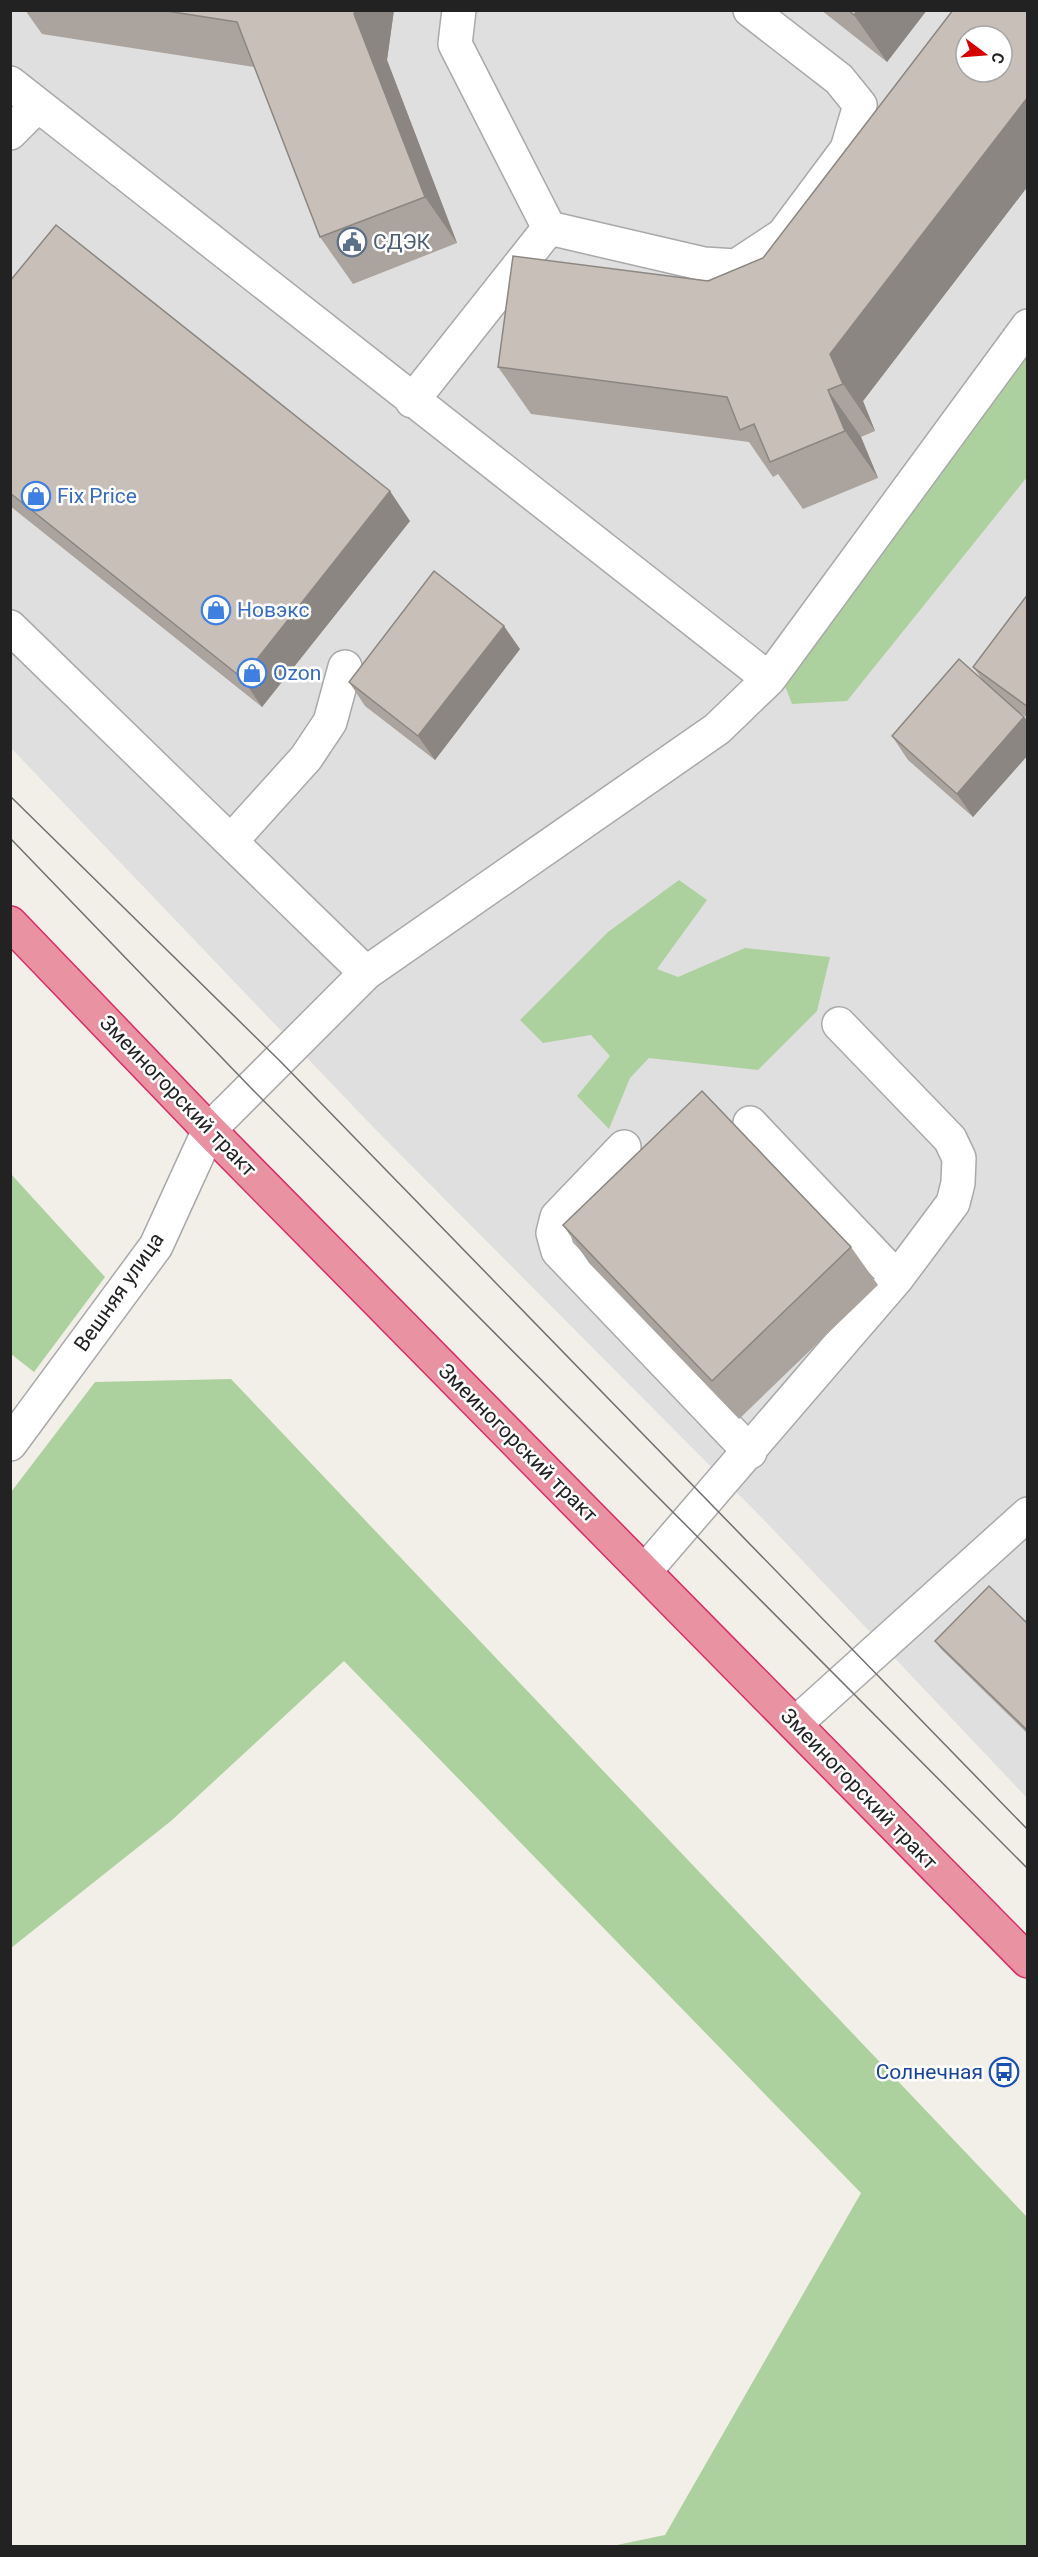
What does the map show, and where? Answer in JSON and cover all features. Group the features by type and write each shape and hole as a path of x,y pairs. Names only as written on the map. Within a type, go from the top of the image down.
{"highway":[{"name":"Змеиногорский тракт","path":"10,923 209,1130 1028,1961"}],"street":[{"path":"459,10 455,44 549,228 704,264 736,266 783,235 847,149 860,105 839,79 750,10"},
{"path":"10,83 412,401 769,679"},
{"path":"10,133 38,105"},
{"path":"412,401 549,228"},
{"path":"209,1130 366,973 717,729 769,679 1028,326"},
{"path":"10,627 366,973"},
{"path":"231,841 306,758 330,722 345,667"},
{"path":"645,1571 750,1452 897,1278 953,1203 958,1183 959,1158 950,1139 839,1024"},
{"path":"750,1123 897,1278"},
{"name":"Вешняя улица","path":"10,1444 156,1246 209,1130"},
{"path":"624,1147 557,1217 553,1233 558,1251 750,1452"},
{"path":"795,1724 1028,1514"}],"shaded area":[{"path":"11,11 1027,11 1027,1798 765,1521 375,1129 11,748"}],"green space":[{"path":"1027,346 1027,477 847,701 792,704 775,660"},
{"path":"679,880 707,900 657,969 678,977 745,948 830,957 817,1011 758,1070 649,1058 630,1078 609,1129 577,1096 610,1056 591,1035 543,1043 520,1020 608,932"},
{"path":"11,1174 105,1277 34,1372 11,1354"},
{"path":"231,1379 1027,2217 1027,2546 612,2546 665,2535 861,2193 344,1661 171,1821 11,1948 11,1492 95,1382"}],"building":[{"path":"160,10 355,10 354,14 425,197 320,237 237,22"},
{"path":"848,10 858,10 854,15"},
{"path":"953,10 1028,10 1028,97 830,354 843,384 828,390 845,431 770,462 754,424 740,430 727,397 498,367 513,256 708,281 763,258"},
{"path":"56,225 390,491 242,678 10,493 10,281"},
{"path":"434,571 504,626 418,736 349,682"},
{"path":"1028,594 1028,707 973,667"},
{"path":"959,659 1024,717 957,794 892,736"},
{"path":"702,1091 851,1247 712,1381 563,1225"},
{"path":"989,1586 1028,1624 1028,1731 935,1641"}],"tram line":[{"path":"10,796 280,1061 1028,1830"},
{"path":"10,838 251,1088 1028,1869"}],"place":[{"name":"СДЭК","path":"352,242"},
{"name":"Fix Price","path":"36,496"},
{"name":"Новэкс","path":"216,610"},
{"name":"Ozon","path":"252,673"},
{"name":"Солнечная","path":"1004,2072"}]}
